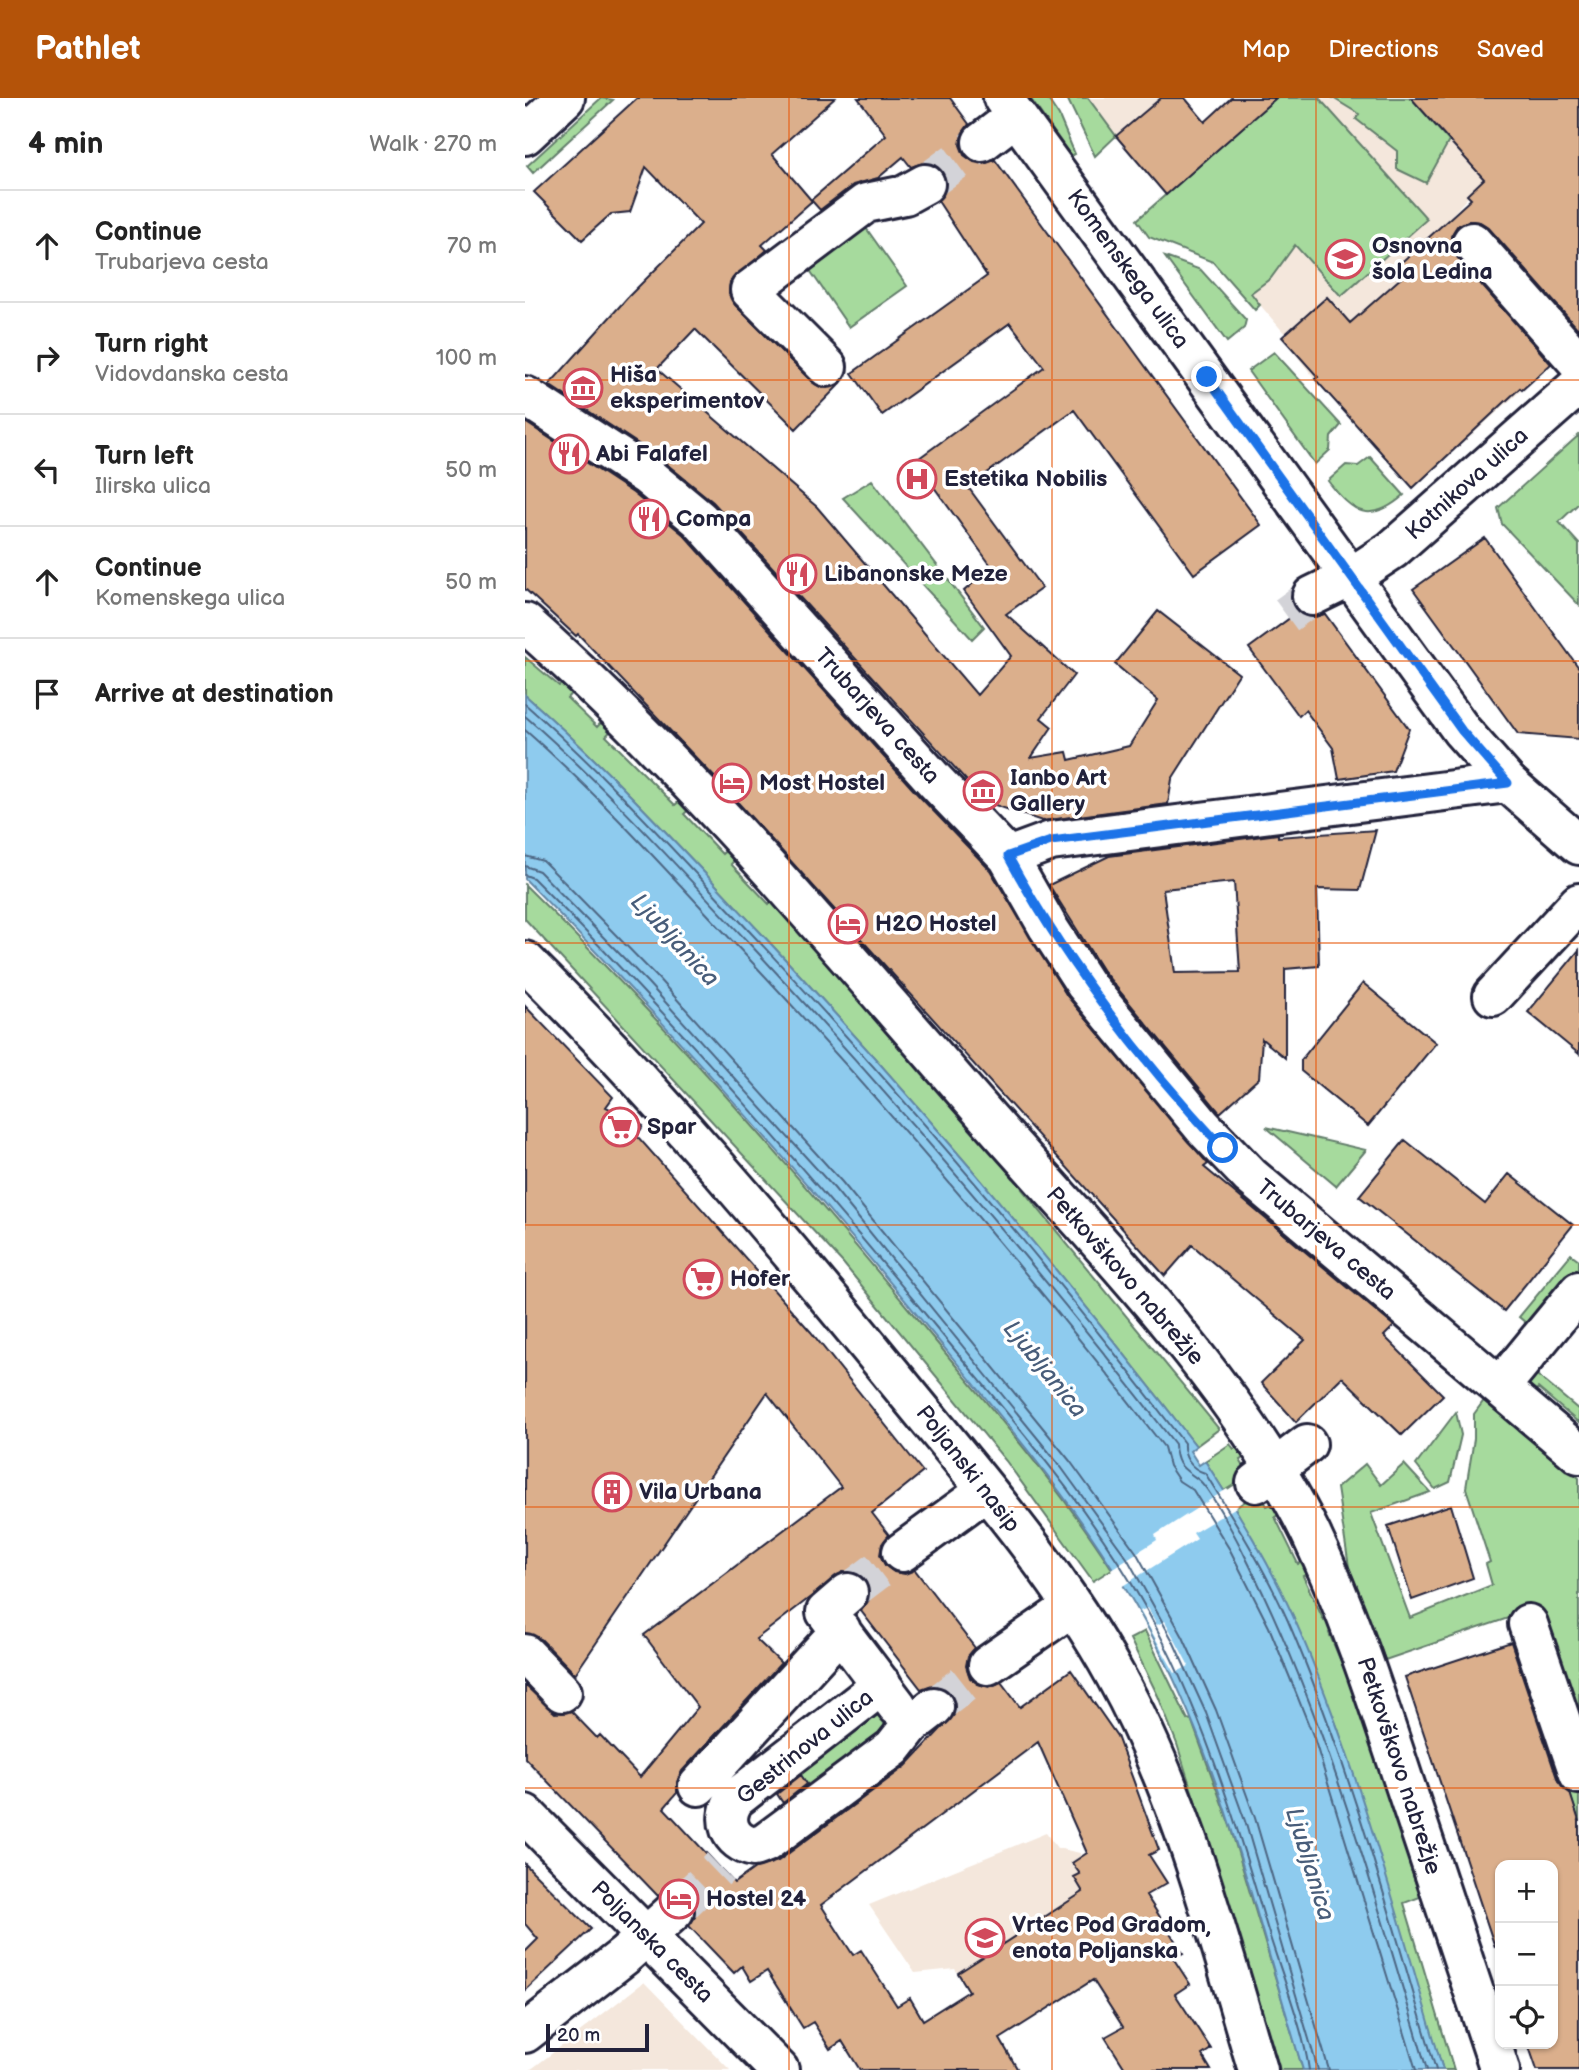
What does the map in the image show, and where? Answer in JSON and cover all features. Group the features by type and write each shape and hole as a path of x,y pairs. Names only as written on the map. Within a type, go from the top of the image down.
{"street":[{"path":"525,135 565,98"},
{"path":"982,142 1010,107"},
{"name":"Komenskega ulica","path":"1010,107 1462,731 1508,783 1579,845"},
{"path":"827,367 750,290 866,203 905,195 925,184"},
{"path":"1472,242 1579,363"},
{"name":"Kotnikova ulica","path":"1312,596 1351,577 1392,550 1579,385"},
{"name":"Trubarjeva cesta","path":"525,396 646,475 699,519 926,771 1008,856 1048,927 1086,984 1118,1026 1249,1175 1579,1454"},
{"name":"Petkovškovo nabrežje","path":"525,623 619,710 798,899 1204,1368 1265,1477 1309,1531 1351,1625 1500,2070"},
{"path":"1008,856 1051,841 1508,783"},
{"path":"1493,996 1579,903"},
{"name":"Poljanski nasip","path":"525,961 591,1027 817,1282 986,1490 1073,1606 1116,1676 1167,1788 1211,1915 1258,2070"},
{"path":"1500,1387 1579,1291"},
{"path":"1265,1477 1307,1444"},
{"path":"902,1552 986,1490"},
{"path":"988,1665 1073,1606"},
{"name":"Gestrinova ulica","path":"698,1786 844,1612 882,1685 922,1716 893,1748 765,1843 728,1853 730,1830 727,1817 735,1799 855,1703 882,1685"},
{"path":"1528,1624 1579,1774"},
{"path":"525,1654 562,1692"},
{"name":"Poljanska cesta","path":"525,1814 661,1924 779,2070"},
{"path":"525,2033 661,1924"}],"shaded area":[{"path":"1088,98 1161,98 1116,136"},
{"name":"Osnovna šola Ledina","path":"1276,98 1411,98 1484,179 1442,226 1510,315 1556,359 1413,488 1315,379 1282,337 1285,334 1166,195"},
{"name":"Vrtec Pod Gradom, enota Poljanska","path":"1046,1833 1057,1848 1080,1853 1081,1857 1073,1863 1080,1874 1075,1877 1085,1894 1000,2039 955,1969 915,1973 869,1905"},
{"path":"644,1982 730,2070 530,2070 546,2058"}],"green space":[{"path":"601,98 613,100 533,173 527,166"},
{"path":"1030,98 1047,98 1059,116 1075,154 1071,156"},
{"path":"1067,98 1088,98 1116,136 1095,156"},
{"path":"1276,98 1319,98 1427,219 1341,296 1295,245 1271,278 1251,293 1260,305 1255,310 1213,262 1149,237 1137,220"},
{"path":"1333,98 1411,98 1449,141 1426,183 1397,169 1397,151 1356,119 1359,114"},
{"path":"866,228 907,286 849,327 809,269"},
{"path":"1165,257 1201,270 1246,320 1244,328 1227,342"},
{"path":"1274,352 1341,425 1331,437 1330,450 1315,464 1248,371"},
{"path":"1579,435 1579,503 1559,522 1579,544 1579,605 1502,524 1498,508"},
{"path":"1370,457 1404,495 1381,510 1371,512 1362,511 1345,501 1328,481 1346,465 1358,466"},
{"path":"872,480 984,627 972,639 843,498"},
{"path":"525,657 559,686 571,675 580,683 567,698 597,727 610,713 619,722 606,736 675,805 687,794 696,803 684,814 722,854 733,844 742,853 731,864 769,904 779,894 1013,1178 1020,1173 1028,1183 1022,1189 1219,1429 1196,1446 1038,1248 873,1056 645,810 525,695"},
{"path":"525,885 680,1045 827,1212 1021,1445 1112,1569 1093,1581 1006,1461 843,1263 525,919"},
{"path":"1266,1127 1366,1150 1336,1186"},
{"path":"1571,1254 1579,1260 1579,1270 1532,1328 1519,1317"},
{"path":"1531,1370 1579,1410 1579,1423 1538,1388 1531,1395 1518,1385"},
{"path":"1485,1399 1579,1478 1579,1821 1511,1617 1385,1660 1349,1567 1337,1488 1365,1464 1381,1485 1404,1464 1430,1492 1371,1513 1410,1618 1492,1585 1486,1564 1490,1562 1466,1488 1474,1439 1474,1414"},
{"path":"1456,1412 1461,1435 1450,1482 1435,1489 1416,1465"},
{"path":"1230,1444 1234,1449 1242,1444 1249,1454 1240,1460 1249,1475 1224,1491 1205,1461"},
{"path":"1259,1492 1267,1506 1277,1502 1282,1513 1275,1517 1298,1564 1308,1561 1313,1571 1303,1576 1324,1621 1334,1617 1339,1629 1329,1633 1348,1678 1355,1676 1406,1852 1413,1850 1417,1860 1409,1863 1420,1897 1404,1903 1454,2070 1443,2070 1338,1729 1293,1616 1235,1508"},
{"path":"1145,1631 1188,1720 1191,1719 1230,1826 1303,2070 1280,2070 1177,1744 1158,1696 1130,1639"},
{"path":"873,1711 883,1719 886,1734 813,1792 794,1766"}],"water":[{"name":"Ljubljanica","path":"525,695 645,810 873,1056 1038,1248 1196,1446 1190,1451 1199,1465 1205,1461 1253,1538 1294,1618 1317,1673 1376,1842 1443,2070 1303,2070 1239,1854 1203,1748 1157,1645 1134,1603 1082,1522 1024,1445 834,1216 683,1045 525,879"}],"pier":[{"path":"1227,1489 1238,1506 1193,1533 1197,1539 1121,1587 1111,1569 1157,1540 1155,1535"},
{"path":"1148,1608 1157,1625 1165,1621 1189,1666 1175,1673 1140,1611"}],"building":[{"path":"637,98 835,98 772,154 811,200 886,135 858,98 950,98 969,124 962,134 960,145 964,155 974,162 984,164 995,160 1261,525 1194,574 1074,410 968,487 1042,588 1006,614 1074,675 1041,718 1052,727 1031,758 1067,752 1069,760 1129,746 1158,700 1115,664 1158,611 1239,674 1172,779 1168,804 1042,821 986,802 713,502 658,457 549,385 628,297 701,224 646,167 630,212 611,214 582,240 534,192","holes":["903,157 911,167 926,162 936,165 944,173 947,185 938,201 987,276 852,373 882,415 1010,323 1044,367 915,461 992,567 964,591 1011,656 977,695 817,507 657,369 695,329 796,429 840,384 822,388 812,382 735,305 729,294 730,282 767,250 762,245 812,201 820,210 853,185 878,178"]},
{"path":"1161,98 1185,98 1205,122 1231,98 1276,98 1166,195 1116,136"},
{"path":"1411,98 1579,98 1579,330 1488,227 1480,222 1468,221 1457,226 1451,236 1451,246 1456,256 1551,364 1522,390 1520,388 1413,488 1315,379 1318,377 1282,337 1327,297 1350,323 1402,277 1394,269 1471,199 1467,195 1484,179"},
{"path":"525,422 633,493 684,535 919,796 990,870 1067,996 1208,1164 1204,1167 1394,1326 1384,1336 1443,1395 1402,1435 1342,1377 1296,1422 1261,1383 1305,1340 1192,1245 1165,1276 723,786 578,634 576,636 525,589"},
{"path":"1485,538 1579,668 1579,739 1518,734 1413,589"},
{"path":"1298,612 1311,618 1325,614 1409,729 1393,771 1339,779 1333,748 1305,710 1299,716 1249,648"},
{"path":"1376,830 1360,890 1317,889 1319,966 1285,969 1285,1058 1262,1039 1259,1078 1220,1113 1103,971 1049,885 1109,856 1278,834 1278,837","holes":["1234,882 1240,972 1175,973 1163,889"]},
{"path":"1579,950 1579,1054 1528,1012"},
{"path":"1363,983 1436,1043 1368,1126 1301,1071 1301,1060"},
{"path":"525,1006 613,1097 606,1107 643,1126 637,1136 811,1332 923,1472 872,1513 889,1535 882,1544 880,1555 885,1565 894,1572 905,1574 915,1570 975,1648 968,1656 966,1666 970,1678 989,1687 1001,1682 1020,1707 1071,1670 1117,1736 1159,1850 1149,1855 1167,1883 1146,1895 1183,1953 1173,1958 1190,1984 1175,1994 1211,2049 1202,2055 1211,2070 1126,2070 1105,2037 1123,2027 1093,1980 1000,2039 1018,2070 860,2070 842,2041 830,2049 813,2022 803,2028 767,1971 751,1981 742,1966 734,1973 689,1926 695,1917 695,1907 690,1896 681,1890 670,1890 658,1896 525,1758 525,1685 555,1713 571,1711 597,1738 600,1735 640,1777 698,1707 644,1635 841,1487 767,1393 575,1674 541,1639 525,1633","holes":["843,1572 855,1572 865,1579 869,1588 869,1600 861,1611 921,1689 932,1685 951,1693 955,1703 954,1715 906,1766 778,1861 755,1868 734,1883 664,1808 677,1793 677,1782 682,1771 781,1663 756,1639","1038,1742 1087,1853 1072,1863 1080,1874 1074,1877 1083,1892 958,1973 969,1991 923,2020 910,1998 897,2006 861,1950 853,1955 821,1905"]},
{"path":"1405,1140 1485,1204 1509,1174 1573,1225 1504,1311 1359,1196"},
{"path":"1451,1505 1473,1578 1412,1600 1388,1526"},
{"path":"1511,1642 1558,1781 1570,1793 1579,1821 1579,2070 1537,2070 1530,2049 1558,2049 1558,1860 1495,1860 1495,1947 1405,1677"},
{"path":"801,1775 807,1784 783,1803 777,1794"},
{"path":"525,1864 591,1929 525,1991 525,1952 538,1939 525,1924"}],"tunnel":[{"path":"925,184 982,142"},
{"path":"1286,615 1312,596"},
{"path":"848,1593 902,1552"},
{"path":"934,1707 988,1665"},
{"path":"674,1911 720,1867"}],"place":[{"name":"Osnovna šola Ledina","path":"1345,259"},
{"name":"Hiša eksperimentov","path":"583,388"},
{"name":"Abi Falafel","path":"569,454"},
{"name":"Estetika Nobilis","path":"917,479"},
{"name":"Compa","path":"649,519"},
{"name":"Libanonske Meze","path":"797,574"},
{"name":"Most Hostel","path":"732,783"},
{"name":"Ianbo Art Gallery","path":"983,791"},
{"name":"H2O Hostel","path":"848,924"},
{"name":"Spar","path":"620,1127"},
{"name":"Hofer","path":"703,1279"},
{"name":"Vila Urbana","path":"612,1492"},
{"name":"Hostel 24","path":"679,1899"},
{"name":"Vrtec Pod Gradom, enota Poljanska","path":"985,1938"}],"route":[{"path":"1207,377 1462,731 1508,783 1051,841 1008,856 1048,927 1086,984 1118,1026 1223,1148"}]}
